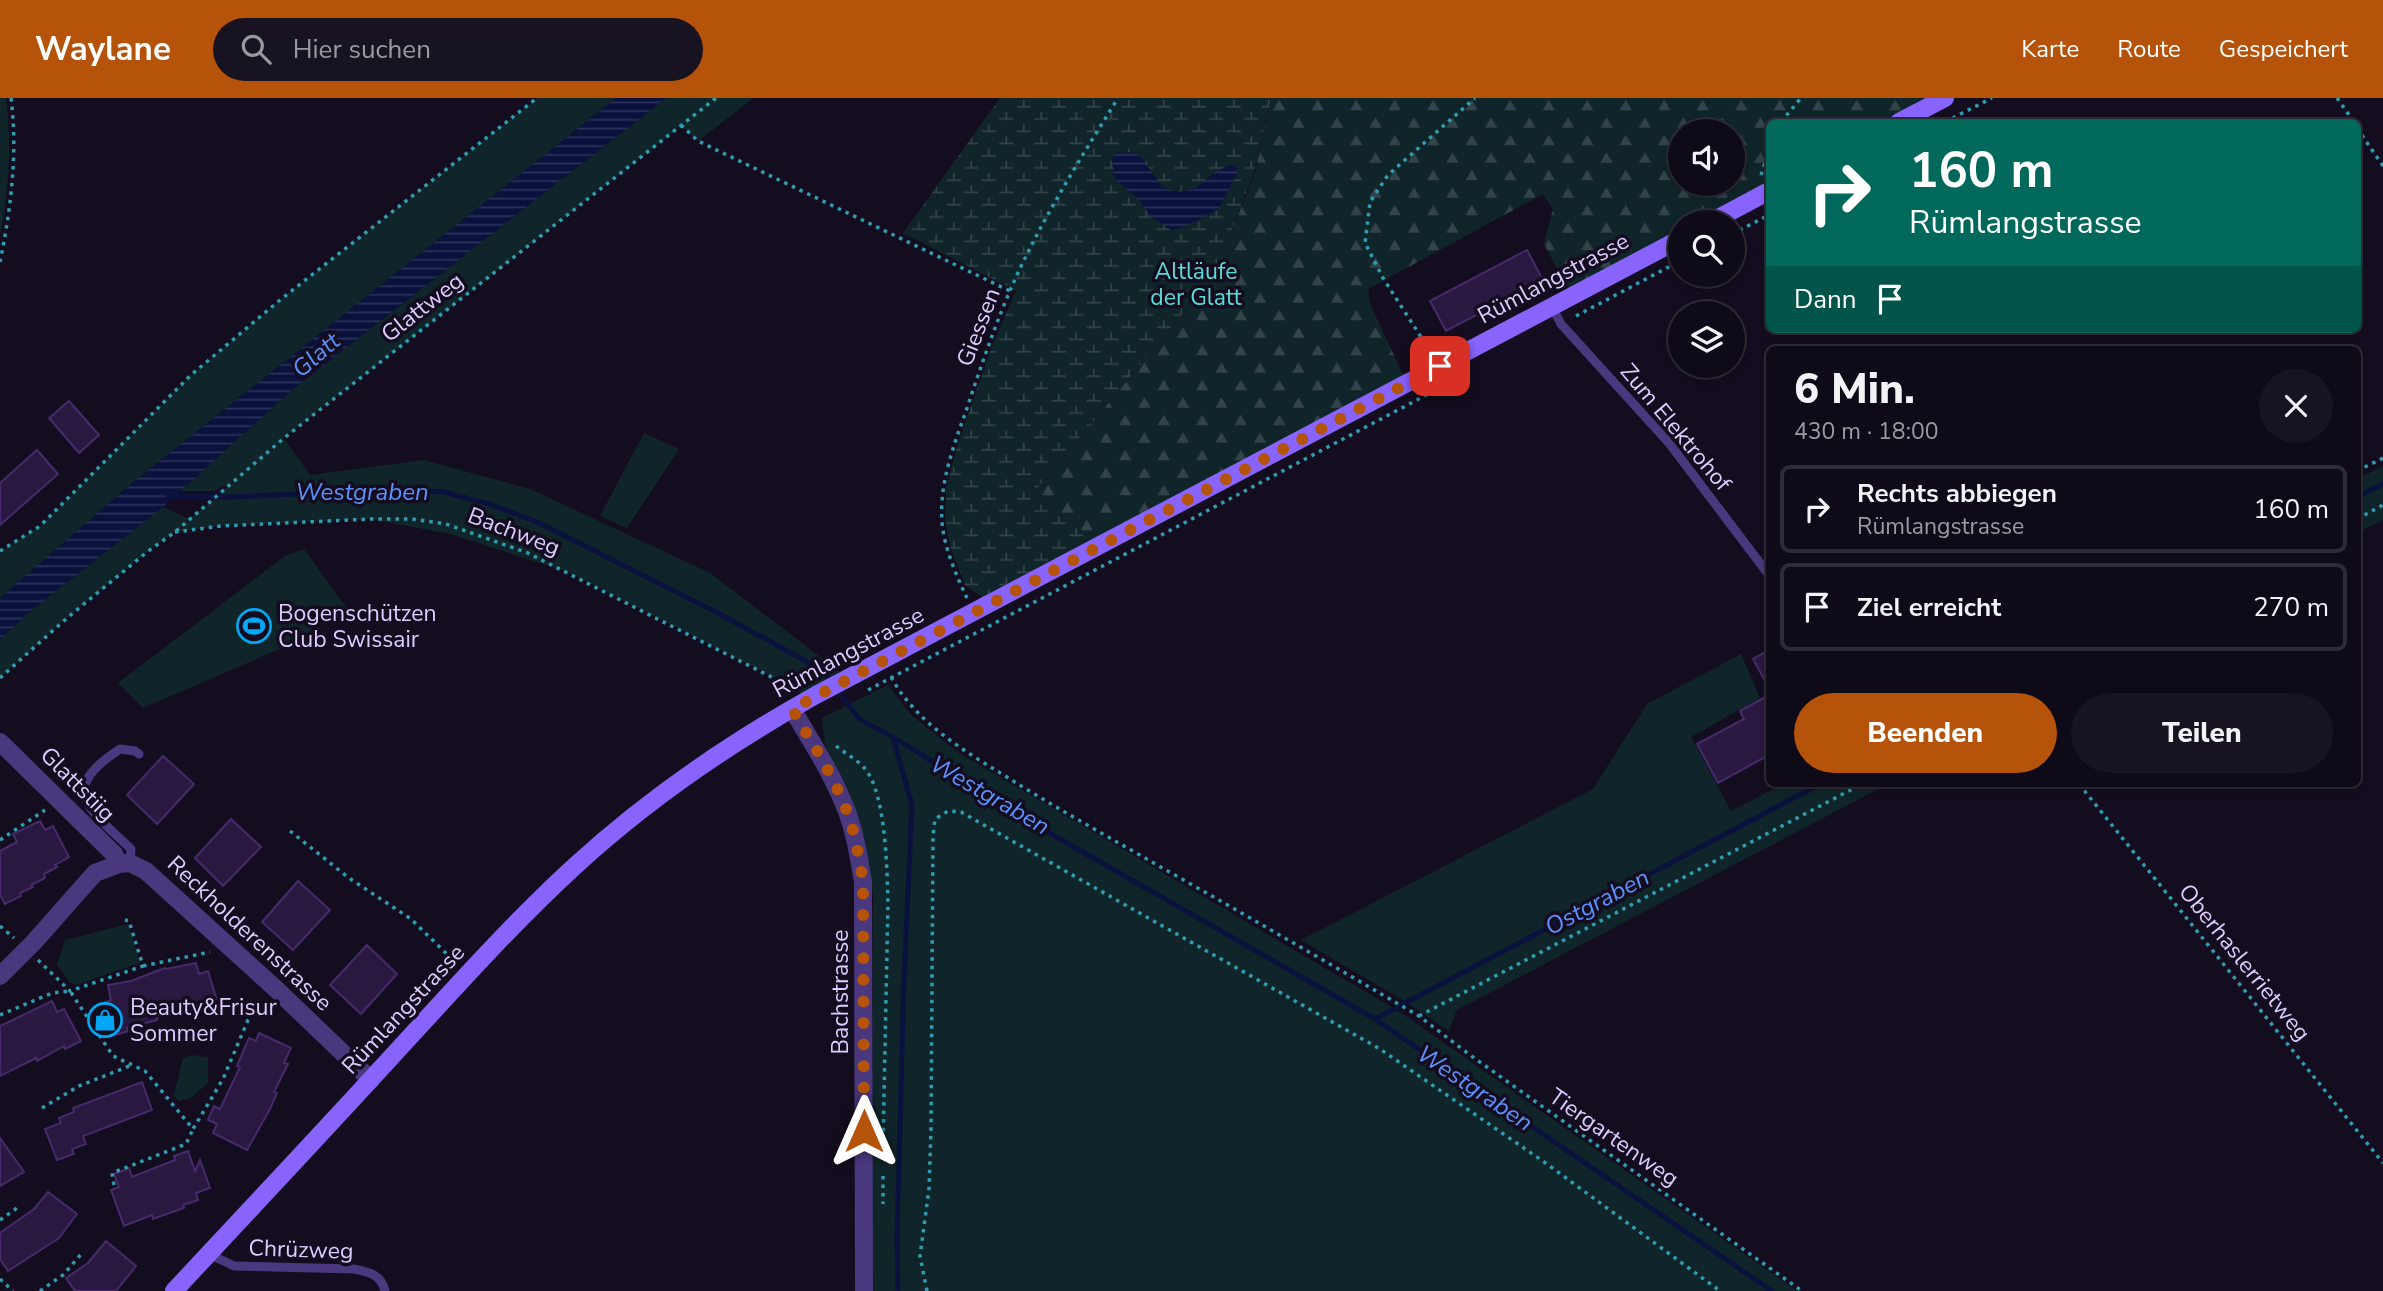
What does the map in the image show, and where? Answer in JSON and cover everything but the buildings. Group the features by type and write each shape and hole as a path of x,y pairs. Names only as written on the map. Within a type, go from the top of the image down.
{"street":[{"path":"1905,119 1945,98"},
{"path":"1733,210 1766,193"},
{"name":"Rümlangstrasse","path":"174,1291 467,975 573,867 694,771 805,701 1668,245"},
{"name":"Bachstrasse","path":"805,701 830,774 847,810 863,882 864,1291"},
{"name":"Glattstiig","path":"0,742 125,863"},
{"path":"0,976 95,873 125,863"},
{"name":"Reckholderenstrasse","path":"125,863 146,871 371,1080"}],"lane":[{"name":"Zum Elektrohof","path":"1552,307 1561,324 1669,443 1766,571"},
{"path":"125,863 131,849 92,811 84,800 83,788 97,765 120,749 139,754"},
{"name":"Chrüzweg","path":"209,1254 234,1266 354,1269 372,1272 383,1284 385,1291"}],"path":[{"path":"0,262 10,213 14,158 10,98"},
{"path":"0,551 40,526 191,375 270,308 537,98"},
{"name":"Glattweg","path":"175,533 284,438 716,98"},
{"name":"Giessen","path":"963,589 947,550 942,523 943,489 955,443 988,345 1010,291 1059,197 1118,98"},
{"path":"1440,366 1383,278 1365,243 1370,202 1388,174 1475,98"},
{"path":"1784,119 1801,98"},
{"path":"1951,119 1992,98"},
{"path":"2337,98 2352,119"},
{"path":"681,125 698,141 1010,291"},
{"path":"2361,134 2383,166"},
{"path":"1745,227 1766,217"},
{"path":"1561,324 1668,267"},
{"path":"860,694 1476,369"},
{"path":"2361,469 2383,458"},
{"path":"2361,517 2383,505"},
{"name":"Bachweg","path":"175,533 221,526 303,522 412,519 446,524 507,544 569,572 787,684 799,692 805,701"},
{"path":"0,678 67,618 147,552 175,533"},
{"name":"Tiergartenweg","path":"882,661 901,695 939,734 1047,803 1419,1016 1469,1055 1802,1291"},
{"path":"1419,1016 1856,787"},
{"name":"Oberhaslerrietweg","path":"2081,787 2383,1163"},
{"path":"0,840 59,799"},
{"path":"927,1291 920,1256 928,1201 930,1154 933,836 935,819 948,811 961,812 1380,1049 1547,1164 1720,1291"},
{"path":"290,831 349,878 411,919 467,975"},
{"path":"125,919 129,921 143,966"},
{"path":"0,1015 52,993 70,990 143,966 211,952 222,941"},
{"path":"27,949 70,990 113,1056 145,1071 193,1129"},
{"path":"114,1185 112,1173 186,1144 223,1079 248,1020 276,989"},
{"path":"42,1108 79,1086 132,1065"},
{"path":"0,1220 17,1208"},
{"path":"40,1291 63,1275 83,1252"},
{"path":"0,1279 13,1291"}],"green space":[{"path":"0,98 6,98 9,150 6,202 0,236"},
{"path":"537,98 616,98 132,483 0,599 0,551 40,526 191,375 280,300"},
{"path":"666,98 754,98 698,141 681,126 284,438 310,475 424,460 530,489 710,573 848,678 805,701 799,692 787,684 568,572 450,534 370,519 221,526 175,532 67,618 0,678 0,640 28,613 163,507 189,519 236,480 214,491 180,491 292,390"},
{"name":"Altläufe der Glatt","path":"1000,98 1271,98 1254,173 1213,278 1030,497 1094,538 982,597 965,585 951,549 945,521 946,488 958,443 992,346 1016,291 903,233","holes":["1140,156 1162,187 1179,192 1196,188 1215,172 1234,164 1238,172 1151,217 1141,202"]},
{"path":"1271,98 1945,98 1905,119 1766,119 1766,193 1733,210 1668,210 1668,245 1572,296 1544,244 1553,209 1543,194 1368,289 1370,304 1407,383 1102,544 1030,497 1213,278 1255,173"},
{"path":"644,433 679,449 627,528 600,516"},
{"path":"2383,466 2383,520 2361,531 2361,477"},
{"name":"Bogenschützen Club Swissair","path":"304,549 346,607 289,645 143,708 118,683 285,556"},
{"path":"1741,654 1760,698 1691,737 1731,811 1777,787 1882,787 1457,1010 1449,1031 1401,999 1301,940 1593,789 1647,704"},
{"path":"888,685 910,714 959,753 1400,1012 1797,1291 872,1291 873,895 863,839 850,793 825,745 822,718"},
{"path":"128,924 140,963 76,985 69,982 57,964 65,940"},
{"path":"192,1055 208,1057 208,1083 191,1098 179,1101 174,1096 183,1058"}],"water":[{"name":"Glatt","path":"616,98 666,98 292,390 163,507 28,613 0,640 0,599 8,591 132,483"},
{"path":"1131,152 1140,156 1162,187 1179,192 1196,188 1215,172 1234,164 1238,172 1219,209 1184,227 1171,230 1151,217 1141,202 1115,179 1112,158 1116,153"}],"waterway":[{"name":"Ostgraben","path":"2361,495 2383,484"},
{"name":"Westgraben","path":"168,496 233,497 401,489 444,492 489,504 535,521 716,612 822,670 859,719 893,737 1025,819 1375,1019 1772,1291"},
{"path":"893,737 912,805 904,979 898,1291"},
{"name":"Ostgraben","path":"1375,1019 1814,787"}],"place":[{"name":"Bogenschützen Club Swissair","path":"254,626"},
{"name":"Beauty&Frisur Sommer","path":"105,1020"}],"route":[{"path":"864,1131 863,882 847,810 830,774 792,709 1440,366"}]}
